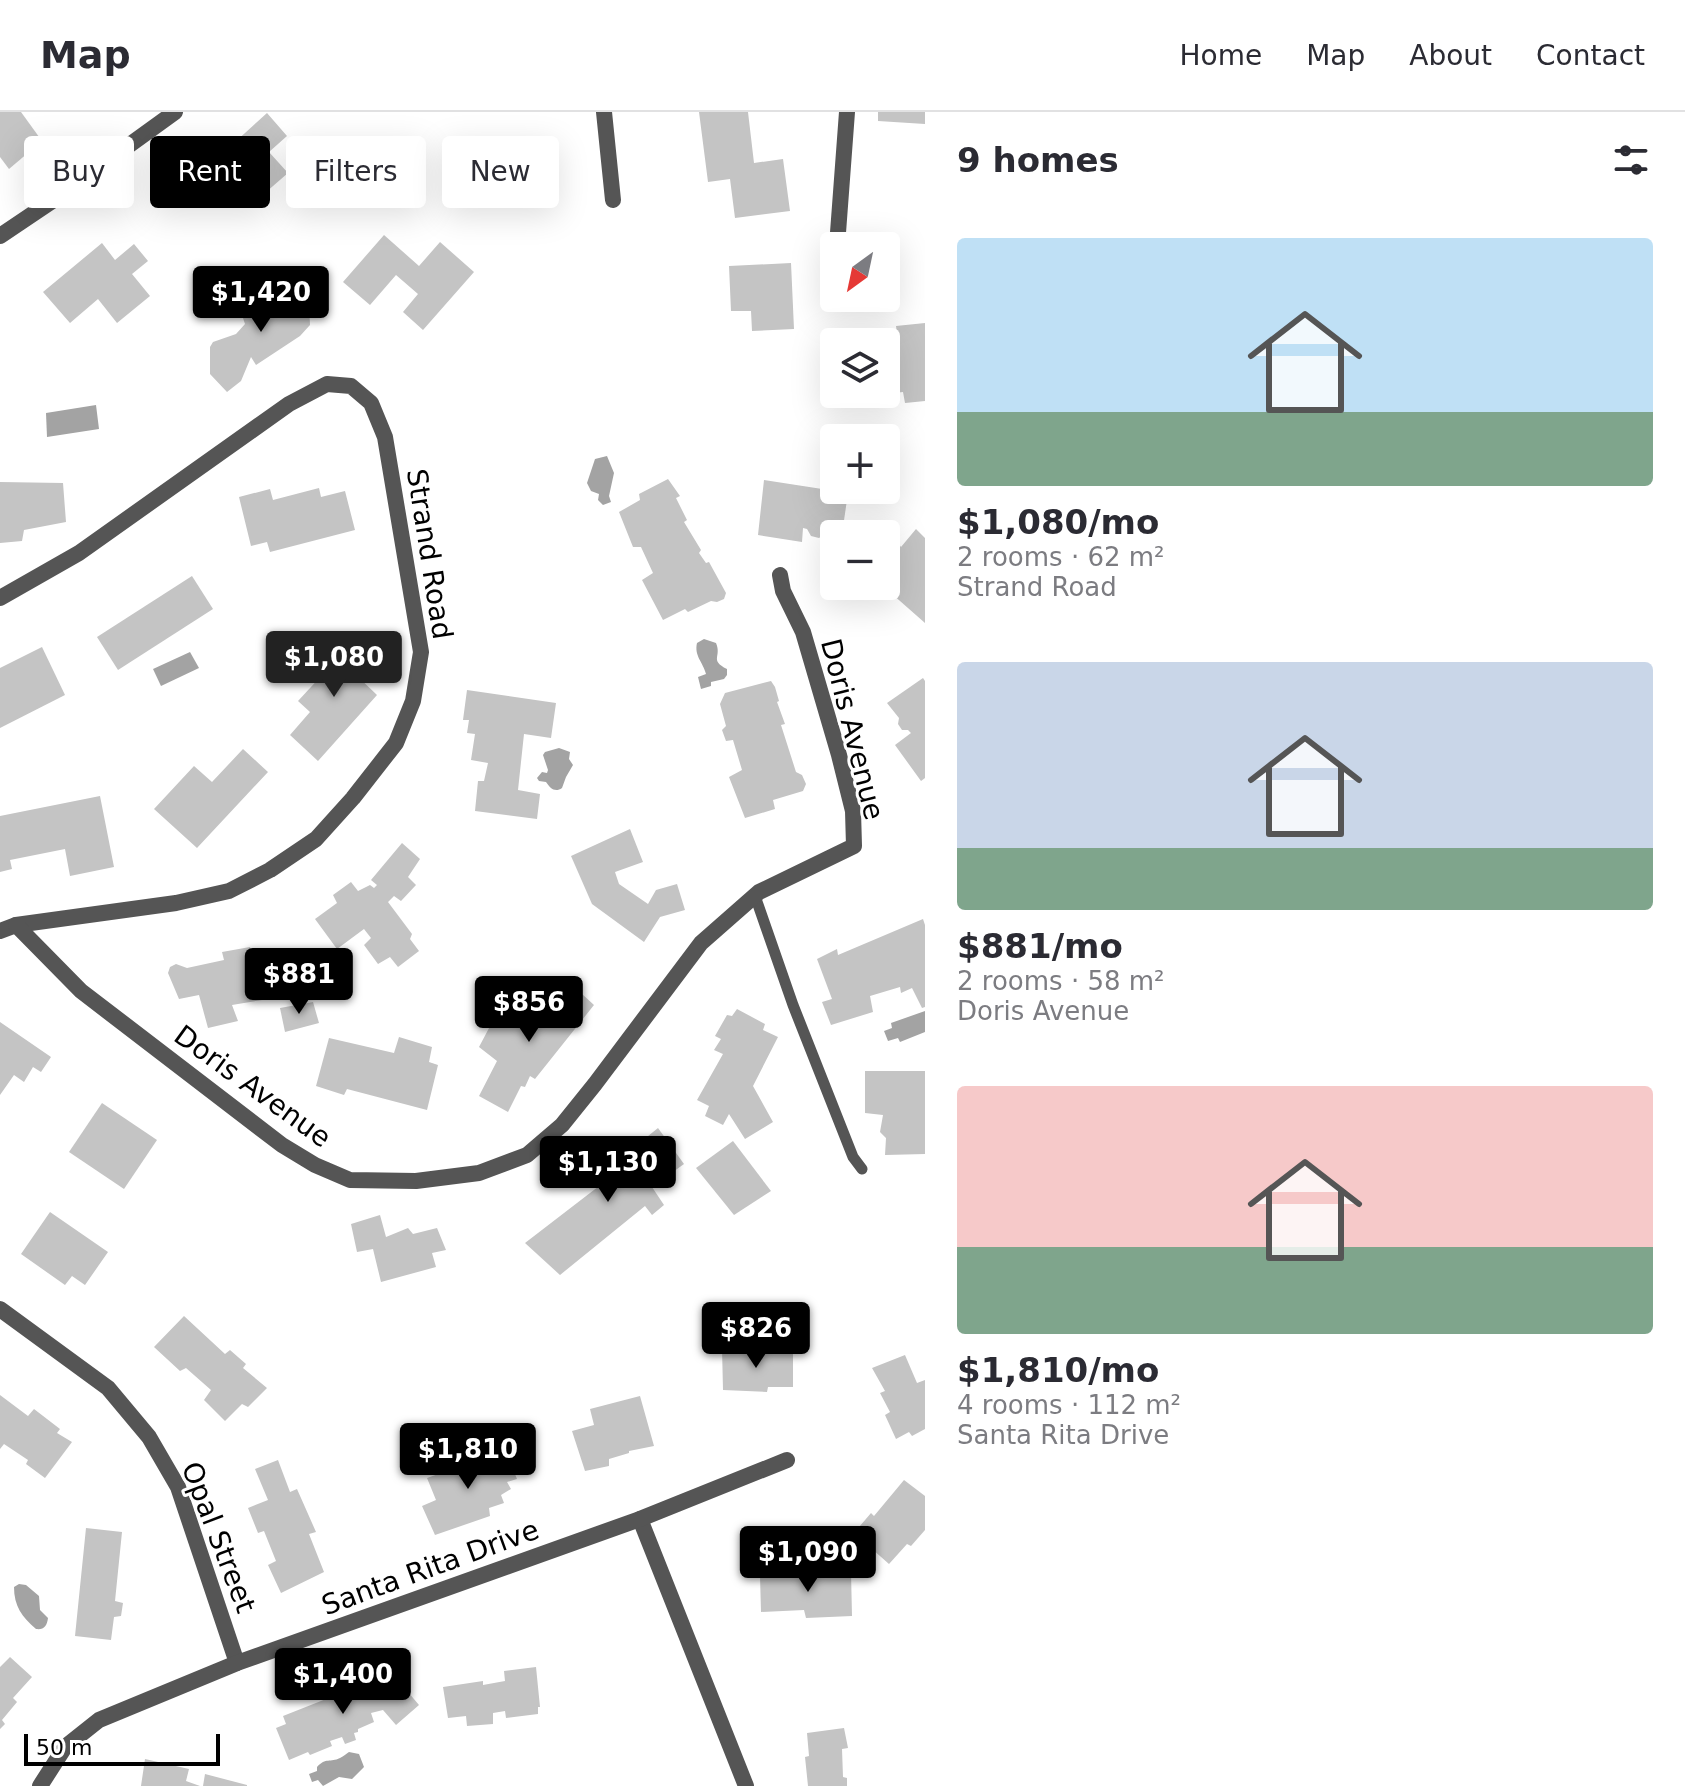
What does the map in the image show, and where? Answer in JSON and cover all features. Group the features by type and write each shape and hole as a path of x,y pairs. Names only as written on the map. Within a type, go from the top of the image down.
{"street":[{"path":"0,236 175,112"},
{"path":"604,112 613,200"},
{"path":"838,232 847,112"},
{"name":"Strand Road","path":"0,598 79,553 289,404 327,384 351,386 371,403 385,437 421,652 413,701 396,743 316,839 270,870 229,891 176,903 8,928"},
{"name":"Doris Avenue","path":"8,928 81,991 282,1145 315,1165 350,1180 416,1181 479,1173 527,1155 562,1125 701,943 759,892 854,846 853,811 839,755 803,632 783,591 780,575"},
{"name":"Opal Street","path":"0,1309 108,1388 149,1437 178,1487 237,1663"},
{"name":"Santa Rita Drive","path":"40,1786 65,1747 99,1720 237,1663 640,1519 787,1460"},
{"path":"640,1519 746,1786"}],"lane":[{"path":"755,896 799,1022 853,1157 862,1169"}],"shaded area":[{"path":"96,405 99,429 47,437 46,413"},
{"path":"607,456 614,473 609,496 611,502 603,505 598,500 599,494 591,491 587,483 595,459"},
{"path":"704,639 716,643 717,661 727,669 727,675 701,689 698,677 706,674 696,648 697,643"},
{"path":"190,652 199,668 161,686 153,669"},
{"path":"559,748 570,752 569,759 573,765 562,788 555,790 537,778 548,770 543,755 545,752"},
{"path":"925,1011 925,1032 900,1042 898,1038 888,1041 884,1031 892,1028 891,1023"},
{"path":"26,1585 39,1596 40,1610 48,1618 43,1628 36,1629 20,1611 14,1587"},
{"path":"349,1752 359,1754 364,1767 352,1779 339,1777 323,1786 318,1780 312,1782 309,1774 317,1771 320,1764"}],"building":[{"path":"0,112 21,112 38,136 24,136 24,156 9,169 0,157"},
{"path":"699,112 748,112 754,163 783,159 790,211 735,218 730,179 708,182"},
{"path":"878,112 925,112 925,124 878,121"},
{"path":"267,113 287,136 270,151 270,136 242,136"},
{"path":"270,153 286,171 286,175 270,189"},
{"path":"384,235 419,266 440,242 474,272 423,330 403,312 418,294 396,275 370,305 343,282"},
{"path":"102,243 115,260 134,244 148,261 132,274 150,296 117,323 98,299 70,323 43,292"},
{"path":"791,263 794,329 752,331 751,311 731,311 729,266"},
{"path":"308,282 310,325 300,336 256,365 251,357 241,381 227,392 210,374 210,347 213,342 236,334 245,324 241,312 252,304 261,309 275,305 276,285"},
{"path":"925,323 925,401 905,403 903,392 900,392 900,328 896,326"},
{"path":"668,479 680,496 676,498 687,520 684,522 701,550 699,553 706,563 709,562 726,593 724,599 717,602 711,601 688,612 685,609 663,620 642,580 653,573 641,547 633,547 619,512 640,500 639,494"},
{"path":"764,480 820,489 820,504 846,504 844,520 820,520 819,538 811,536 803,528 802,542 758,535"},
{"path":"0,482 63,483 66,522 24,530 22,541 0,543"},
{"path":"319,488 321,497 345,491 355,530 270,552 267,542 251,546 239,497 270,489 273,500"},
{"path":"916,529 925,538 925,623 899,600 901,547"},
{"path":"192,576 213,609 118,670 97,637"},
{"path":"353,637 371,654 354,673 377,695 318,761 290,735 310,712 298,701 323,674 313,665 332,644 341,651"},
{"path":"42,647 65,695 0,728 0,668"},
{"path":"923,678 925,778 921,781 895,745 911,733 902,730 898,724 899,718 887,703"},
{"path":"771,681 779,701 785,724 781,725 796,772 802,775 806,784 803,791 773,800 775,809 745,818 729,777 742,770 733,740 726,741 722,730 726,726 720,704 725,693"},
{"path":"467,690 556,703 551,738 524,734 518,790 540,794 537,819 475,811 478,781 484,781 488,763 471,760 475,734 467,733 469,720 463,720"},
{"path":"243,749 268,772 197,848 154,809 194,766 212,782"},
{"path":"100,796 114,867 70,876 65,849 10,860 12,869 0,872 0,816"},
{"path":"630,829 643,862 615,872 619,884 648,904 656,890 677,884 685,910 660,917 644,942 592,904 571,856"},
{"path":"402,843 420,859 408,877 416,885 401,901 394,896 388,902 412,934 410,939 419,951 398,967 390,957 378,964 364,945 371,938 364,929 337,949 315,919 337,903 333,895 351,882 358,891 370,885 374,888 377,885 371,880"},
{"path":"923,919 925,1007 922,1008 912,988 901,993 900,987 870,996 873,1012 831,1025 822,1002 832,999 817,959 837,949 838,955"},
{"path":"250,947 253,958 260,956 263,964 280,960 287,985 259,993 262,1000 232,1005 238,1021 208,1028 199,995 179,999 168,973 170,967 176,964 187,968 224,960 222,952"},
{"path":"570,983 594,1005 535,1079 530,1076 525,1087 521,1086 508,1112 479,1096 497,1061 479,1047 497,1013 508,1019 512,1013 533,1023 561,984 566,988"},
{"path":"313,1002 319,1023 285,1032 280,1008"},
{"path":"737,1009 765,1024 763,1030 778,1037 753,1086 773,1122 745,1139 729,1114 723,1125 705,1116 709,1106 697,1100 723,1054 714,1050 721,1039 715,1036 727,1015 732,1016"},
{"path":"0,1022 51,1057 41,1072 33,1067 24,1082 14,1075 0,1095"},
{"path":"399,1037 432,1047 429,1062 438,1065 427,1110 347,1089 344,1095 316,1086 329,1038 394,1053"},
{"path":"865,1071 925,1071 925,1154 885,1155 886,1138 880,1132 883,1115 865,1113"},
{"path":"102,1103 157,1140 124,1189 69,1152"},
{"path":"658,1128 684,1164 652,1187 664,1205 652,1215 645,1206 560,1275 525,1243 616,1173 611,1166"},
{"path":"733,1141 771,1191 734,1215 696,1168"},
{"path":"50,1212 108,1252 85,1285 72,1276 65,1285 21,1254"},
{"path":"380,1215 386,1237 408,1228 413,1234 437,1228 446,1250 432,1253 436,1267 381,1282 373,1249 357,1252 351,1224"},
{"path":"184,1316 225,1354 230,1350 246,1364 243,1368 267,1388 248,1407 242,1404 225,1421 204,1400 211,1390 186,1368 180,1371 154,1347"},
{"path":"722,1348 793,1354 793,1387 768,1387 767,1392 723,1390"},
{"path":"905,1355 917,1383 925,1380 925,1429 896,1439 885,1415 890,1412 880,1393 885,1391 872,1368"},
{"path":"0,1395 28,1416 34,1409 60,1429 57,1433 72,1442 45,1478 26,1464 28,1460 4,1444 0,1449"},
{"path":"640,1396 654,1446 629,1451 609,1459 609,1466 585,1471 572,1431 594,1425 590,1409"},
{"path":"496,1447 502,1458 508,1457 517,1479 507,1482 511,1489 501,1495 504,1503 489,1508 490,1516 435,1535 422,1506 436,1500 427,1478 444,1472 442,1465 465,1456 469,1470 481,1466 475,1453"},
{"path":"278,1460 290,1492 297,1489 316,1532 309,1534 324,1572 281,1593 268,1565 276,1561 264,1531 258,1533 248,1508 268,1500 255,1469"},
{"path":"904,1480 925,1496 925,1530 889,1564 854,1533 871,1513 874,1516"},
{"path":"86,1528 122,1532 115,1601 123,1603 121,1616 114,1617 111,1640 75,1636"},
{"path":"851,1572 852,1616 806,1618 804,1610 761,1612 760,1576"},
{"path":"10,1657 32,1677 13,1698 17,1702 2,1720 5,1724 0,1729 0,1667"},
{"path":"536,1667 538,1714 506,1718 505,1711 493,1713 493,1724 467,1726 466,1716 448,1718 443,1687 505,1681 504,1671"},
{"path":"391,1672 419,1705 396,1725 383,1710 371,1713 374,1722 354,1733 356,1740 345,1744 342,1737 330,1741 332,1746 289,1760 276,1728 286,1724 283,1716 364,1684 367,1691"},
{"path":"844,1728 848,1748 842,1749 843,1777 847,1778 847,1786 808,1786 805,1757 809,1756 807,1733"},
{"path":"145,1759 189,1769 186,1781 200,1786 141,1786"},
{"path":"205,1774 247,1785 247,1786 203,1786"}]}
